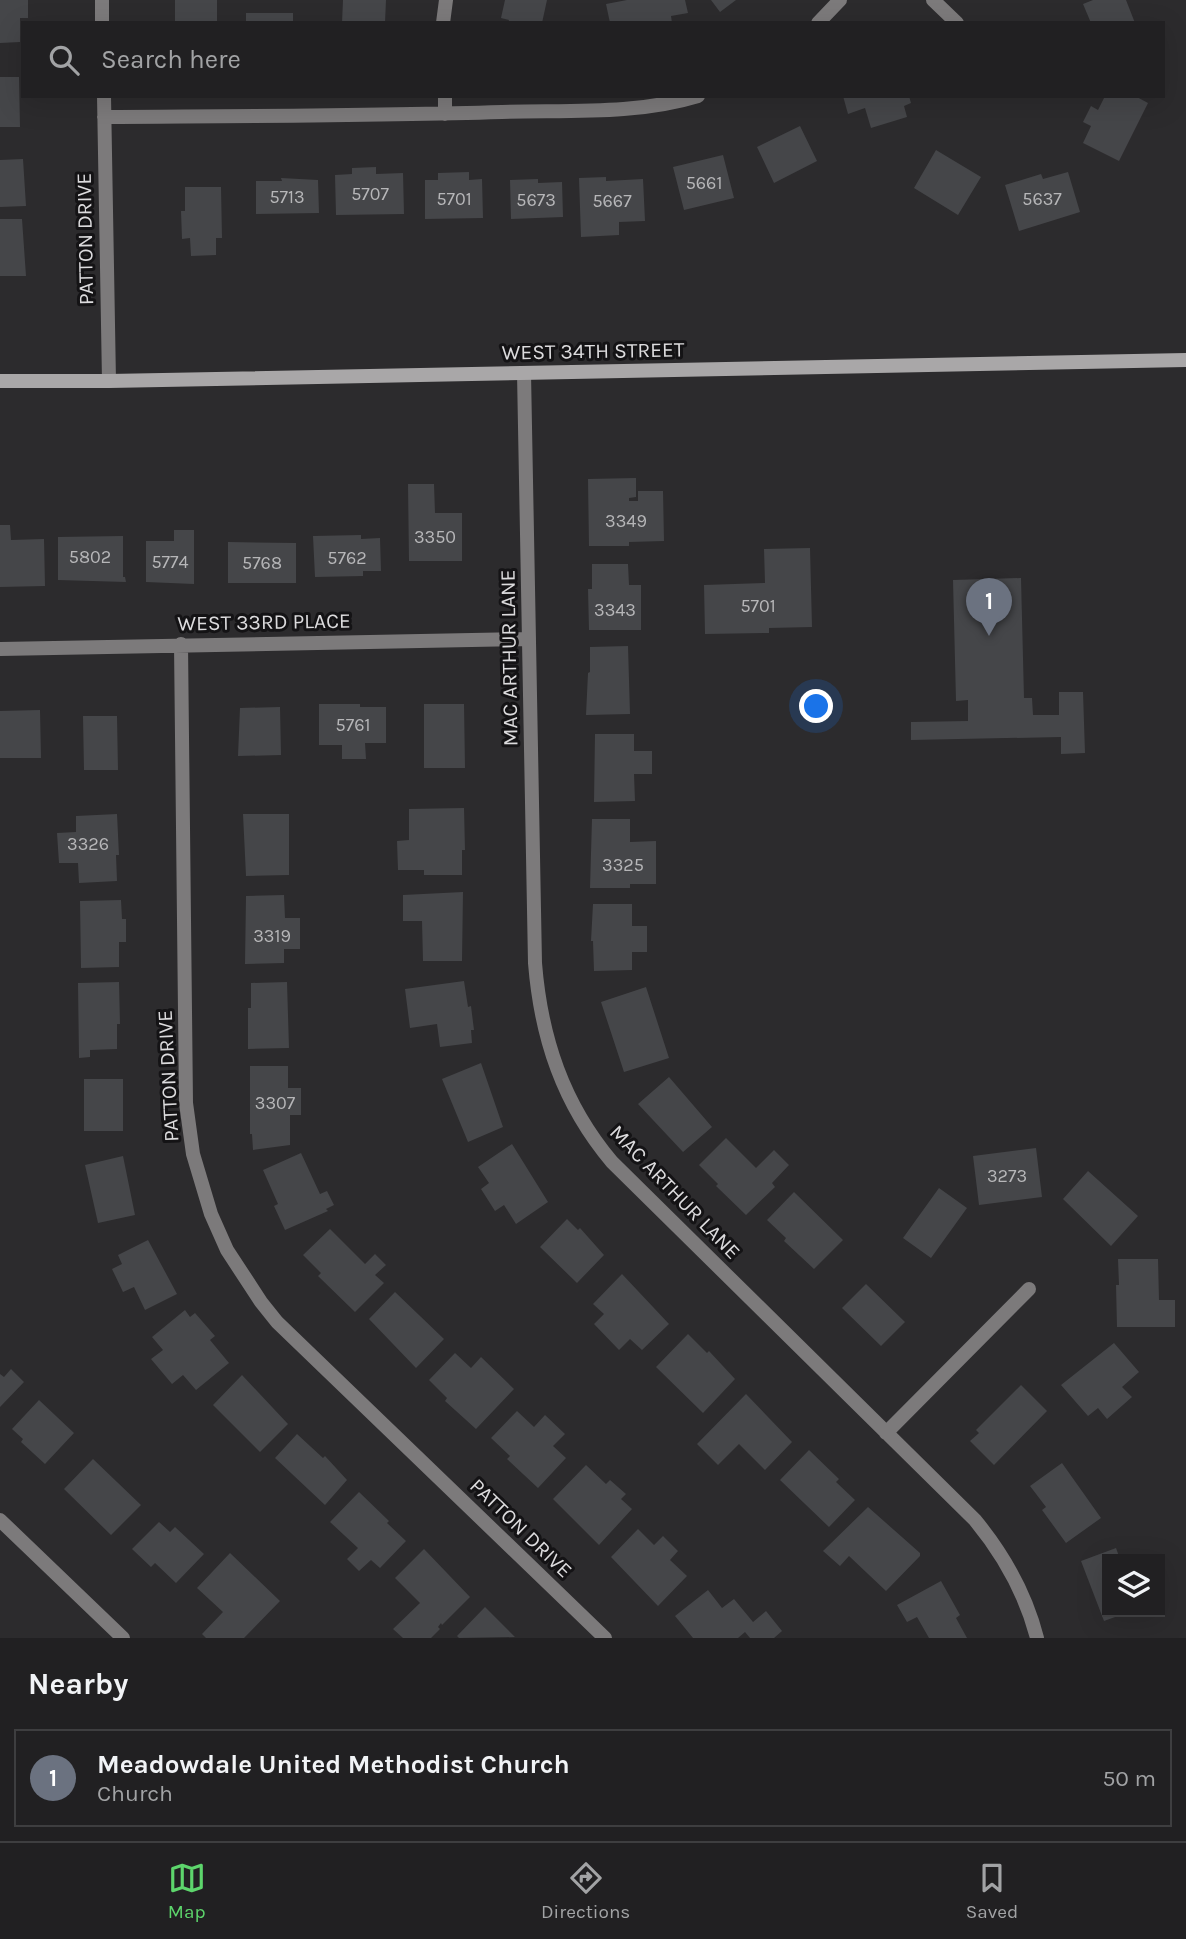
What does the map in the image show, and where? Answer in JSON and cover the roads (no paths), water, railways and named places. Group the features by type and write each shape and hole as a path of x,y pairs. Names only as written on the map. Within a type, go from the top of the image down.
{"street":[{"path":"102,0 102,21"},
{"path":"443,21 446,0"},
{"path":"820,21 840,0"},
{"path":"933,0 955,21"},
{"name":"PATTON DRIVE","path":"104,98 109,381"},
{"path":"444,98 445,114"},
{"path":"104,117 445,114 644,107 688,98"},
{"name":"WEST 34TH STREET","path":"0,380 109,381 1186,360"},
{"name":"MAC ARTHUR LANE","path":"524,373 537,988 546,1038 564,1087 582,1121 612,1162 983,1530 1012,1574 1037,1638"},
{"name":"WEST 33RD PLACE","path":"0,649 529,639"},
{"name":"PATTON DRIVE","path":"181,644 186,1103 199,1179 216,1227 246,1281 277,1322 605,1638"},
{"path":"886,1433 1029,1289"},
{"path":"0,1520 123,1638"}],"place":[{"name":"Meadowdale United Methodist Church","path":"989,636"}]}
